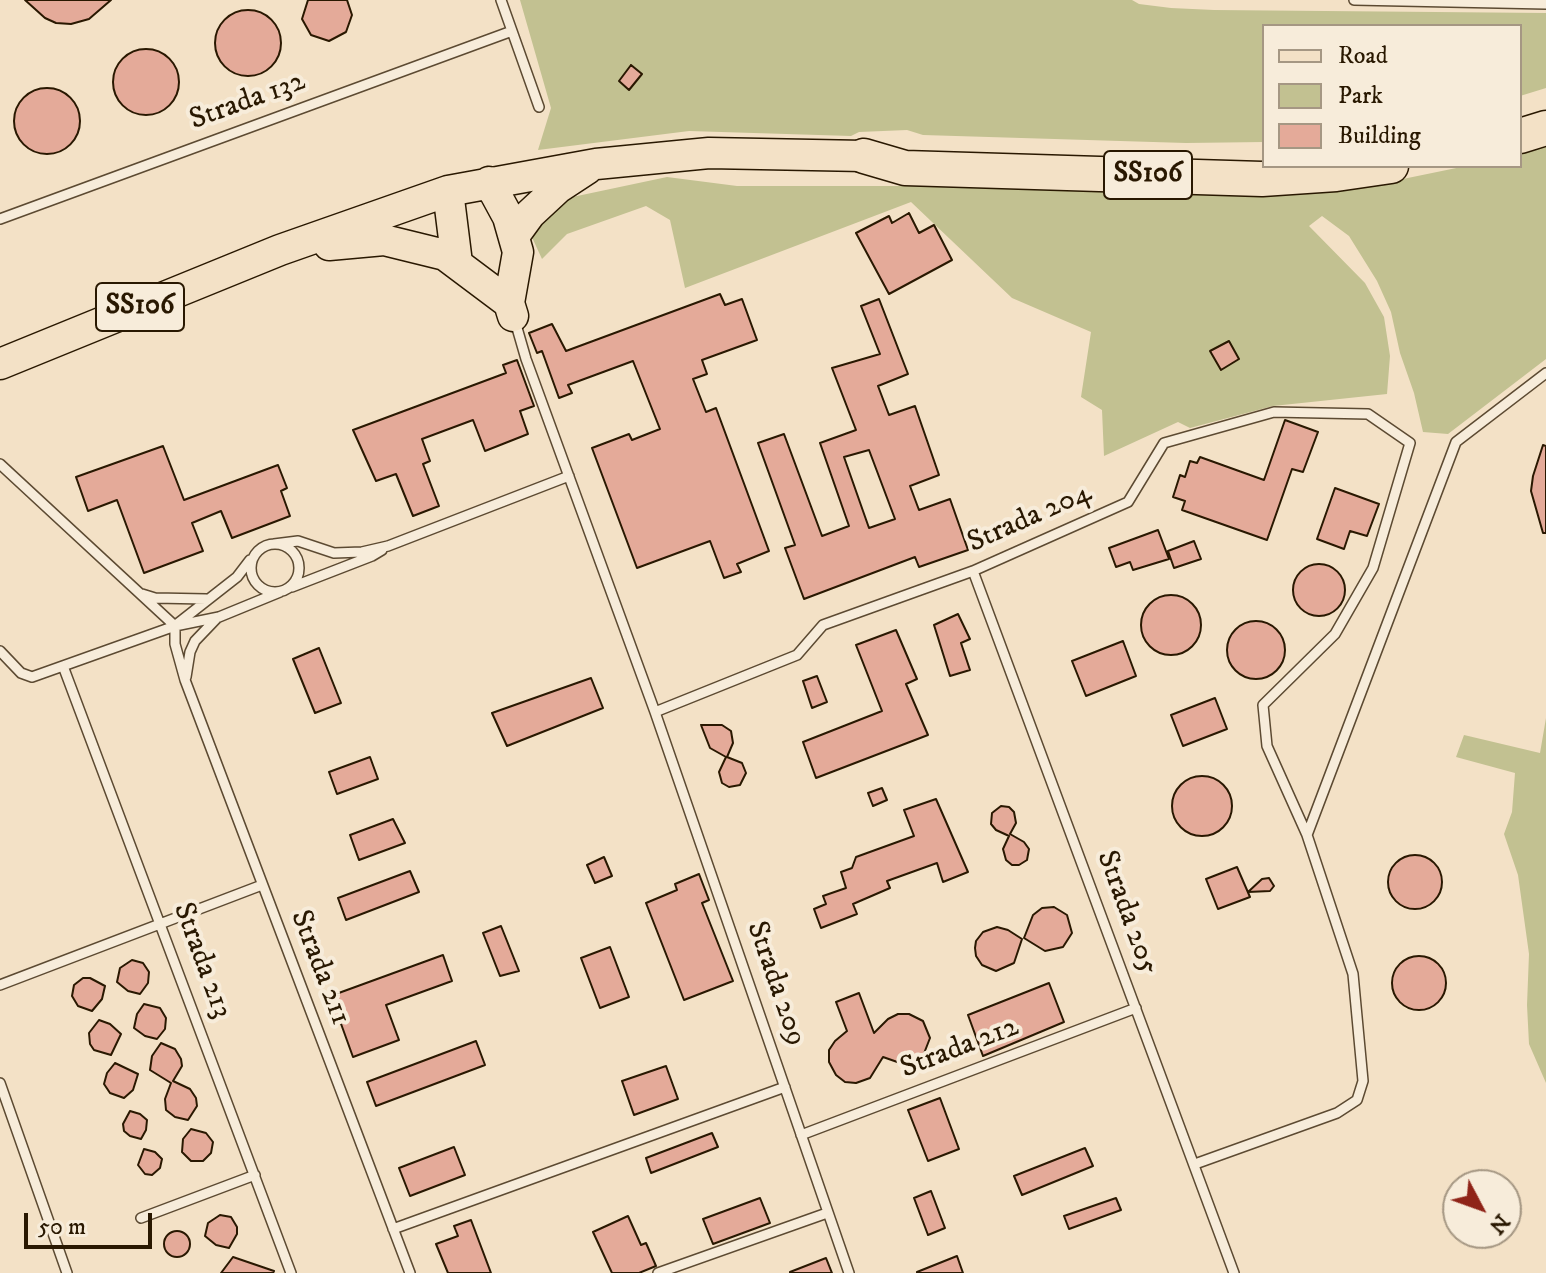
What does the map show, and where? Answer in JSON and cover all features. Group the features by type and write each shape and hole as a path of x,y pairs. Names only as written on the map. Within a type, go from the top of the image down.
{"highway":[{"path":"1522,110 1546,103"},
{"path":"1522,135 1546,128"},
{"name":"SS106","path":"864,156 907,149 1262,155"},
{"name":"SS106","path":"864,156 905,168 1262,179 1377,168"}],"main road":[{"name":"SS106","path":"0,364 280,250 448,191 596,164 709,153 864,156"},
{"path":"514,236 530,214 549,197 596,164"},
{"path":"489,182 508,217 518,252 511,310"},
{"path":"448,191 457,263"},
{"path":"280,250 384,240 445,255 511,310"}],"lane":[{"path":"501,0 539,107"},
{"path":"1354,0 1546,4"},
{"name":"Strada 132","path":"0,219 512,31"},
{"name":"Strada 209","path":"511,310 655,712 849,1273"},
{"path":"1195,1164 1337,1113 1357,1100 1363,1081 1353,974 1307,835 1456,442 1546,373"},
{"name":"Strada 204","path":"655,712 797,655 823,625 973,571 1128,502 1164,443 1274,412 1368,414 1410,443 1373,568 1335,634 1263,705 1267,746 1307,835"},
{"path":"0,464 175,626"},
{"path":"175,626 237,577 260,549 298,541 346,554 388,546 569,476"},
{"path":"254,555 253,578 264,590 284,590 297,577 298,561 289,548 274,544"},
{"path":"0,651 21,673 32,677 175,626 219,617 372,556 388,546"},
{"name":"Strada 205","path":"973,571 1234,1273"},
{"path":"135,591 155,598 206,599"},
{"path":"185,680 195,641 219,617"},
{"name":"Strada 211","path":"175,626 175,644 185,680 410,1273"},
{"name":"Strada 213","path":"63,666 291,1273"},
{"path":"0,985 262,885"},
{"name":"Strada 212","path":"801,1135 1136,1008"},
{"path":"0,1083 67,1273"},
{"path":"393,1229 785,1087"},
{"path":"141,1218 255,1175"},
{"path":"658,1273 827,1213"}],"green space":[{"path":"520,0 1132,0 1139,4 1171,8 1214,10 1546,13 1546,88 1522,95 1522,24 1262,24 1262,142 1186,143 923,135 907,130 859,132 851,136 689,131 538,150 551,108"},
{"path":"1546,144 1546,359 1448,434 1423,432 1391,312 1377,281 1349,236 1322,216 1309,226 1365,283 1384,317 1390,356 1387,394 1273,406 1190,428 1178,422 1104,456 1102,410 1081,397 1091,332 1012,298 911,202 685,288 670,220 646,206 567,234 542,259 530,233 563,199 667,177 737,186 1369,186 1456,168 1522,168 1522,150"},
{"path":"1546,718 1546,1083 1529,1044 1529,954 1518,875 1504,834 1512,812 1515,773 1456,757 1464,735 1540,753"}],"building":[{"path":"25,0 111,0 89,19 71,24 45,18"},
{"path":"308,0 347,0 352,15 346,32 329,41 311,35 302,19"},
{"path":"254,10 272,19 279,30 279,56 272,67 261,74 242,76 229,71 220,62 215,37 220,24 229,15"},
{"path":"152,49 170,58 177,69 177,95 170,106 159,113 140,115 127,110 118,101 113,76 118,63 127,54"},
{"path":"631,65 642,74 629,90 619,81"},
{"path":"53,88 71,97 78,108 78,134 71,145 60,152 41,154 23,145 16,134 14,115 23,97 34,90"},
{"path":"909,213 919,233 934,225 952,260 889,294 856,233 889,216 892,223"},
{"path":"720,294 725,305 742,299 757,340 702,360 707,374 693,379 706,412 716,408 769,551 737,564 741,572 724,578 710,541 637,568 592,448 629,434 632,440 660,429 633,361 568,385 572,393 559,398 542,351 537,353 529,333 552,324 566,351"},
{"path":"879,299 908,374 878,386 889,415 915,406 939,475 910,486 919,510 950,499 968,550 919,567 915,557 804,599 785,548 795,545 758,443 784,434 822,536 849,526 820,443 856,430 832,368 880,354 861,306","holes":["869,450 895,519 869,528 844,457"]},
{"path":"1229,341 1239,359 1221,370 1210,351"},
{"path":"517,360 534,406 520,411 528,434 485,451 473,420 422,439 430,461 423,464 439,506 413,516 396,474 376,481 353,430 506,373 503,365"},
{"path":"1285,420 1318,432 1303,472 1292,469 1267,540 1182,510 1185,501 1173,497 1180,475 1185,477 1190,461 1197,463 1200,457 1264,480"},
{"path":"1543,445 1546,446 1546,533 1543,533 1531,491"},
{"path":"163,446 184,500 278,465 287,488 281,491 290,516 232,538 221,511 192,523 203,551 144,573 117,500 88,511 76,477"},
{"path":"1335,488 1379,504 1367,536 1350,531 1344,549 1317,539"},
{"path":"1158,530 1169,559 1133,570 1130,562 1116,567 1109,548"},
{"path":"1194,541 1201,559 1174,568 1168,551"},
{"path":"1319,564 1337,572 1345,590 1337,608 1319,616 1301,608 1293,590 1301,572"},
{"path":"1171,595 1183,597 1192,604 1199,613 1199,637 1192,646 1183,653 1171,655 1159,653 1150,646 1143,637 1141,625 1143,613 1150,604 1159,597"},
{"path":"958,614 970,639 961,643 970,670 950,676 934,625"},
{"path":"1256,621 1267,623 1276,630 1283,639 1283,661 1276,670 1267,677 1256,679 1245,677 1236,670 1229,661 1227,650 1229,639 1236,630 1245,623"},
{"path":"896,630 917,679 906,684 928,735 816,778 803,742 882,711 856,645"},
{"path":"1123,641 1136,676 1086,696 1072,661"},
{"path":"319,648 341,703 315,713 293,659"},
{"path":"817,676 827,702 812,708 803,681"},
{"path":"591,678 603,708 507,746 492,713"},
{"path":"1215,698 1227,729 1183,746 1171,715"},
{"path":"701,725 722,725 731,731 733,743 727,757 742,763 746,773 740,785 729,787 722,783 719,772 726,757 710,748"},
{"path":"370,757 378,779 337,794 329,772"},
{"path":"1202,776 1224,784 1232,806 1224,828 1202,836 1180,828 1172,806 1180,784"},
{"path":"882,788 887,800 873,806 868,793"},
{"path":"936,799 968,872 943,882 937,863 887,881 890,888 853,904 857,914 821,928 814,909 826,904 823,896 846,888 841,872 852,868 856,857 914,836 904,810"},
{"path":"1001,806 1009,807 1014,812 1016,823 1010,834 1029,849 1027,860 1019,865 1012,865 1006,860 1003,849 1009,836 991,824 992,813"},
{"path":"393,819 405,843 359,860 350,835"},
{"path":"1415,855 1426,857 1434,863 1440,871 1440,893 1434,901 1426,907 1415,909 1404,907 1396,901 1390,893 1388,882 1390,871 1396,863 1404,857"},
{"path":"604,857 612,876 595,883 587,865"},
{"path":"1237,867 1250,897 1218,909 1206,879"},
{"path":"410,871 419,892 346,920 338,898"},
{"path":"699,874 709,900 702,903 733,981 684,1000 646,903 677,890 675,884"},
{"path":"1269,878 1274,886 1270,891 1248,892 1262,879"},
{"path":"1054,907 1067,915 1072,933 1063,947 1045,951 1024,938 1033,915 1042,908"},
{"path":"501,926 519,971 500,976 483,933"},
{"path":"997,927 1022,939 1014,963 996,971 982,965 975,948 983,932"},
{"path":"610,947 629,997 600,1008 581,958"},
{"path":"443,955 452,981 386,1005 399,1040 353,1057 340,1021 334,1024 325,998"},
{"path":"1419,956 1438,964 1446,983 1438,1002 1419,1010 1400,1002 1392,983 1400,964"},
{"path":"132,960 143,963 149,972 148,983 140,994 128,991 117,982 120,968"},
{"path":"83,978 105,986 102,999 92,1011 78,1006 72,996 74,985"},
{"path":"1049,983 1064,1022 983,1056 968,1015"},
{"path":"859,993 874,1033 888,1019 898,1014 909,1014 923,1021 930,1038 923,1056 914,1063 903,1064 883,1057 870,1078 856,1083 845,1082 836,1075 829,1062 829,1050 847,1031 836,1002"},
{"path":"144,1004 160,1008 166,1018 165,1029 157,1039 145,1036 134,1028 137,1014"},
{"path":"99,1020 110,1024 121,1034 111,1055 94,1050 90,1044 89,1033"},
{"path":"476,1041 485,1065 376,1106 367,1082"},
{"path":"161,1043 175,1049 181,1059 182,1066 173,1081 190,1089 196,1098 197,1106 188,1120 175,1117 166,1110 165,1099 171,1083 150,1070 152,1056"},
{"path":"115,1063 138,1074 133,1090 124,1098 110,1093 104,1084 107,1073"},
{"path":"666,1066 678,1099 634,1115 622,1081"},
{"path":"940,1098 959,1149 928,1161 908,1110"},
{"path":"130,1111 147,1120 141,1139 124,1131 123,1124"},
{"path":"191,1129 206,1133 213,1142 211,1153 203,1161 191,1161 182,1152 183,1139"},
{"path":"712,1133 718,1147 651,1173 646,1158"},
{"path":"454,1147 465,1175 410,1196 399,1168"},
{"path":"1085,1148 1093,1166 1022,1195 1014,1176"},
{"path":"144,1149 155,1152 162,1159 160,1168 152,1175 145,1174 138,1165"},
{"path":"931,1191 945,1228 928,1235 914,1198"},
{"path":"760,1198 770,1223 713,1244 703,1219"},
{"path":"1116,1198 1121,1210 1069,1229 1064,1216"},
{"path":"220,1215 231,1217 237,1227 237,1234 229,1248 216,1245 205,1236 208,1223"},
{"path":"628,1216 641,1245 646,1243 656,1266 639,1273 612,1273 593,1232"},
{"path":"471,1220 491,1273 448,1273 436,1244 458,1236 454,1226"},
{"path":"177,1231 186,1235 190,1244 186,1253 177,1257 168,1253 164,1244 168,1235"},
{"path":"957,1256 963,1273 917,1273 917,1272"},
{"path":"233,1257 274,1271 221,1273"},
{"path":"826,1258 832,1273 790,1273 790,1272"}]}
